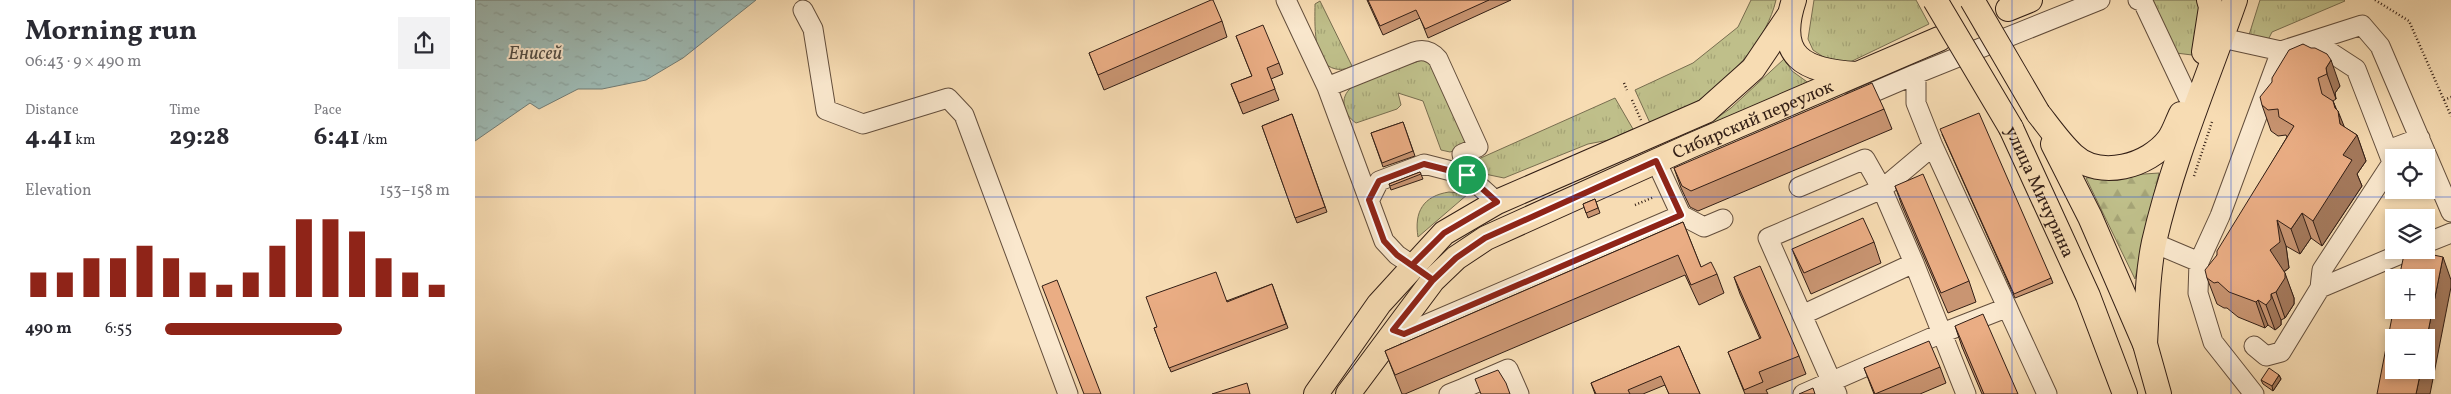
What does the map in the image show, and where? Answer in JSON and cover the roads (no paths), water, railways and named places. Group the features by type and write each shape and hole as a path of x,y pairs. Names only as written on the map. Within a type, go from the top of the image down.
{"main road":[{"name":"улица Мичурина","path":"1935,0 2011,128 2088,296 2125,394"},
{"name":"улица Мичурина","path":"1972,0 2037,113 2090,217 2145,344 2159,394"},
{"path":"2008,9 2030,0"},
{"path":"2037,113 2074,156 2102,169 2127,166 2151,155 2169,139 2188,97 2203,55 2209,29 2211,7 2209,0"},
{"path":"2145,344 2148,285 2154,243 2177,159 2235,0"},
{"path":"1791,9 1789,44 1796,57 1805,64 1833,72 1857,74"},
{"name":"Сибирский переулок","path":"1316,394 1379,304 1412,265 1444,233 1497,202 1706,111 1753,69 1791,9"},
{"name":"Сибирский переулок","path":"1348,394 1393,330 1433,280 1456,258 1485,238 1656,161 1939,38"},
{"path":"1412,265 1433,280"}],"street":[{"path":"1286,0 1327,87 1384,241 1397,255 1412,265"},
{"path":"1836,109 2100,0"},
{"path":"2138,0 2143,2 2188,97"},
{"path":"803,10 813,28 826,110 863,124 948,98 964,115 1068,394"},
{"path":"2222,38 2281,51 2362,25 2380,46 2451,212"},
{"path":"2313,41 2356,69 2388,149"},
{"path":"1327,87 1413,52 1422,50 1435,55 1478,147 1462,154 1467,175"},
{"path":"2254,394 2213,342 2198,293 2199,262 2220,216 2281,51"},
{"path":"1917,74 1916,103 1933,146 2047,394"},
{"path":"2391,149 2420,138"},
{"path":"1835,387 1769,238 1882,189 1933,146"},
{"path":"1799,187 1865,160 1882,189 1914,263 1942,333 1961,392"},
{"path":"1656,161 1681,215 1704,227 1723,219"},
{"path":"1369,200 1379,181 1424,164 1467,175 1497,202"},
{"path":"2254,346 2266,356 2281,352 2320,288 2322,270 2385,174"},
{"path":"1393,330 1404,334 1681,215"},
{"path":"2435,239 2451,233"},
{"path":"2154,243 2199,262"},
{"path":"2320,288 2389,259"},
{"path":"1802,315 1914,263"},
{"path":"1803,394 1835,387 1942,333 2006,308"},
{"path":"1460,392 1508,369 1519,394"}],"water":[{"name":"Енисей","path":"475,0 756,0 683,58 646,80 602,89 578,89 539,109 530,103 475,141"}],"tunnel":[{"path":"1939,39 2008,9"}]}
